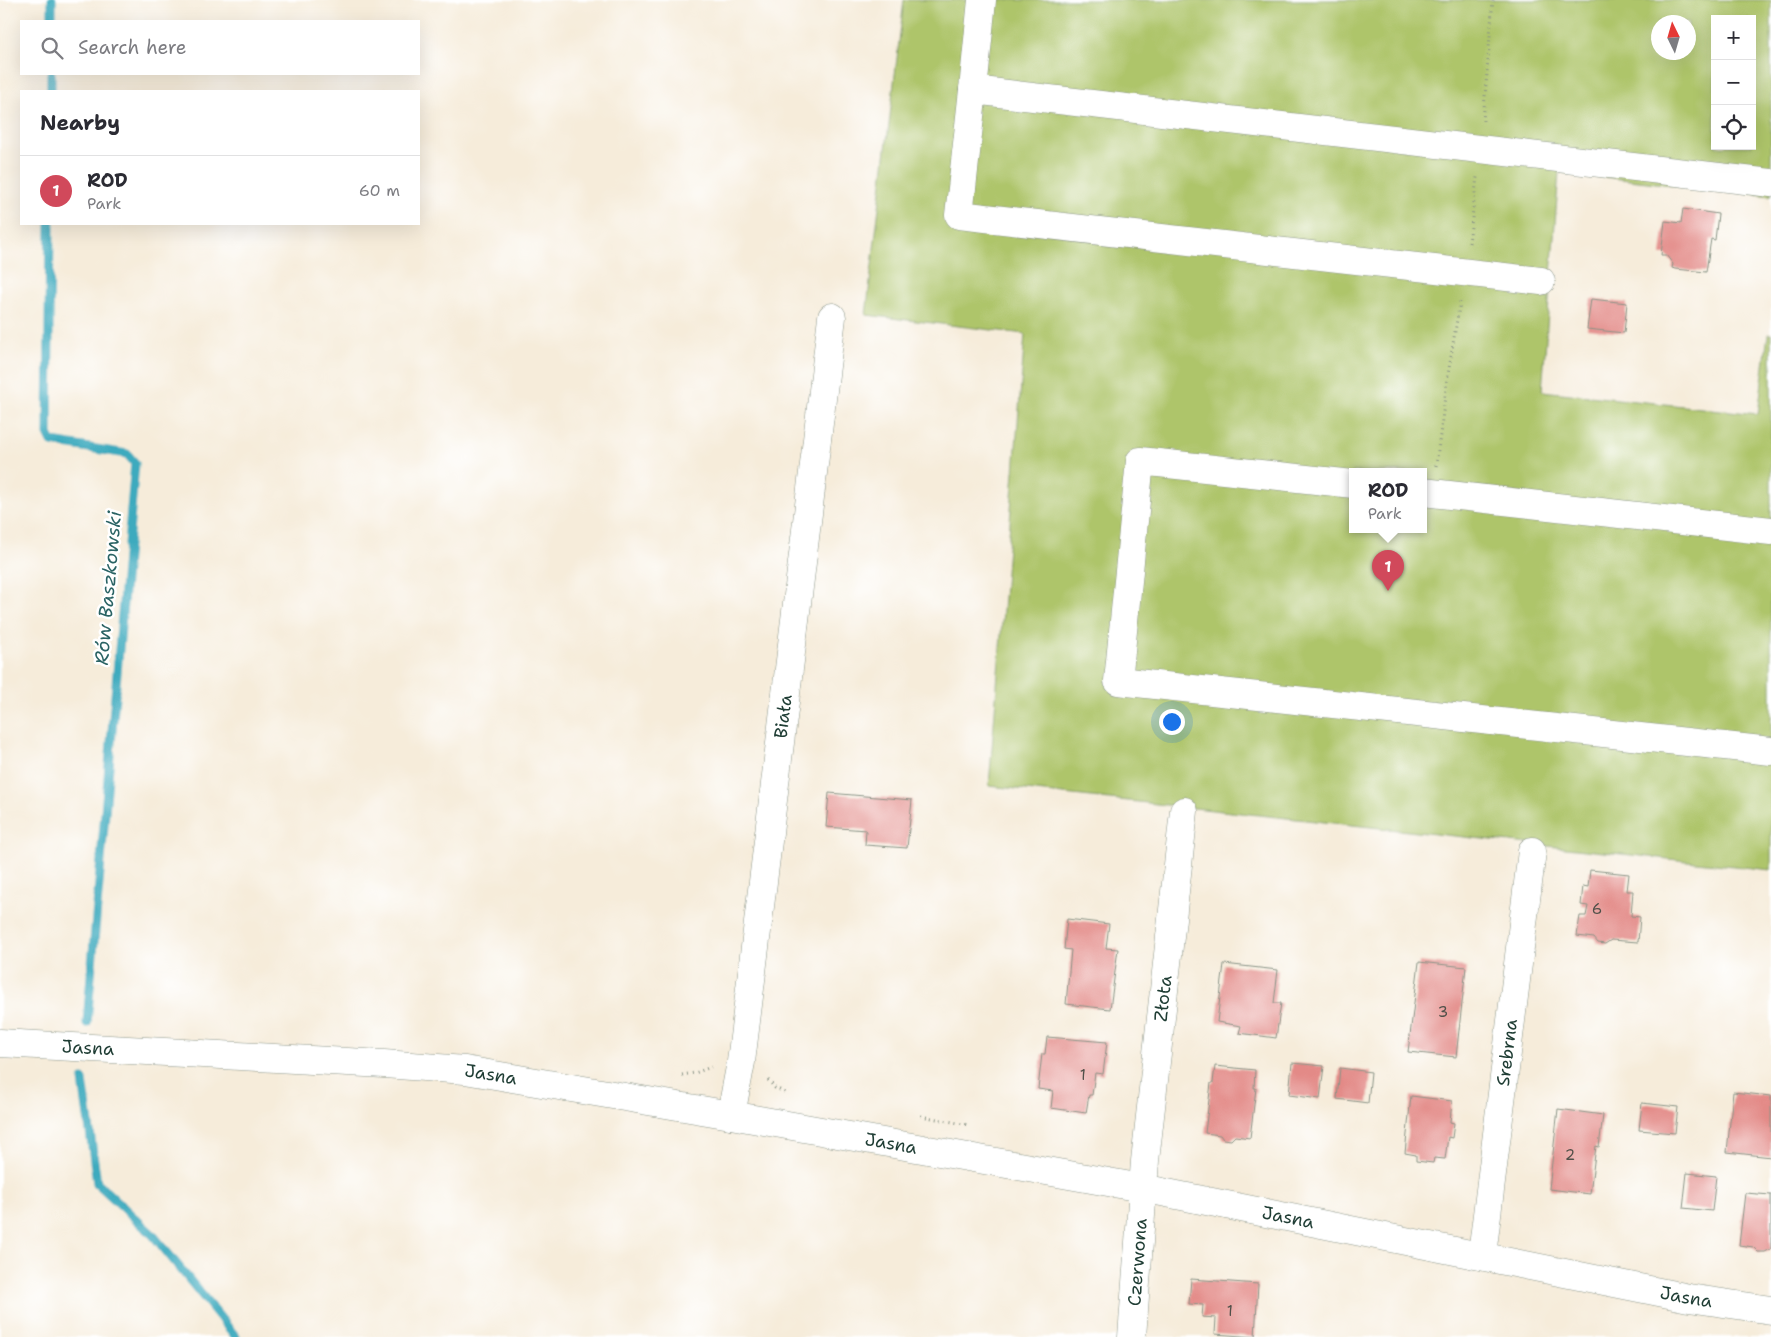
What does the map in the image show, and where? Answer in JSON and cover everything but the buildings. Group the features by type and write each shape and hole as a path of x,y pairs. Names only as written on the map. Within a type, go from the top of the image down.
{"street":[{"path":"982,0 959,215 1541,281"},
{"path":"973,90 1771,183"},
{"name":"Biała","path":"731,1115 742,1052 832,317"},
{"path":"1349,484 1140,461 1118,681 1771,751"},
{"path":"1427,492 1771,530"},
{"name":"Złota","path":"1142,1188 1184,811"},
{"name":"Srebrna","path":"1482,1256 1532,850"},
{"name":"Jasna","path":"0,1043 465,1070 1142,1188 1688,1298 1771,1310"},
{"name":"Czerwona","path":"1132,1337 1142,1188"}],"green space":[{"path":"904,0 1771,0 1771,196 1559,172 1542,391 1758,414 1768,334 1771,334 1771,870 989,786 1025,334 866,315"}],"waterway":[{"name":"Rów Baszkowski","path":"52,0 52,20"},
{"name":"Rów Baszkowski","path":"51,75 51,90"},
{"name":"Rów Baszkowski","path":"50,225 48,434 52,442 127,454 135,463 87,1023"},
{"name":"Rów Baszkowski","path":"83,1080 97,1183 153,1235 236,1337"}],"place":[{"name":"ROD","path":"1388,591"}]}
